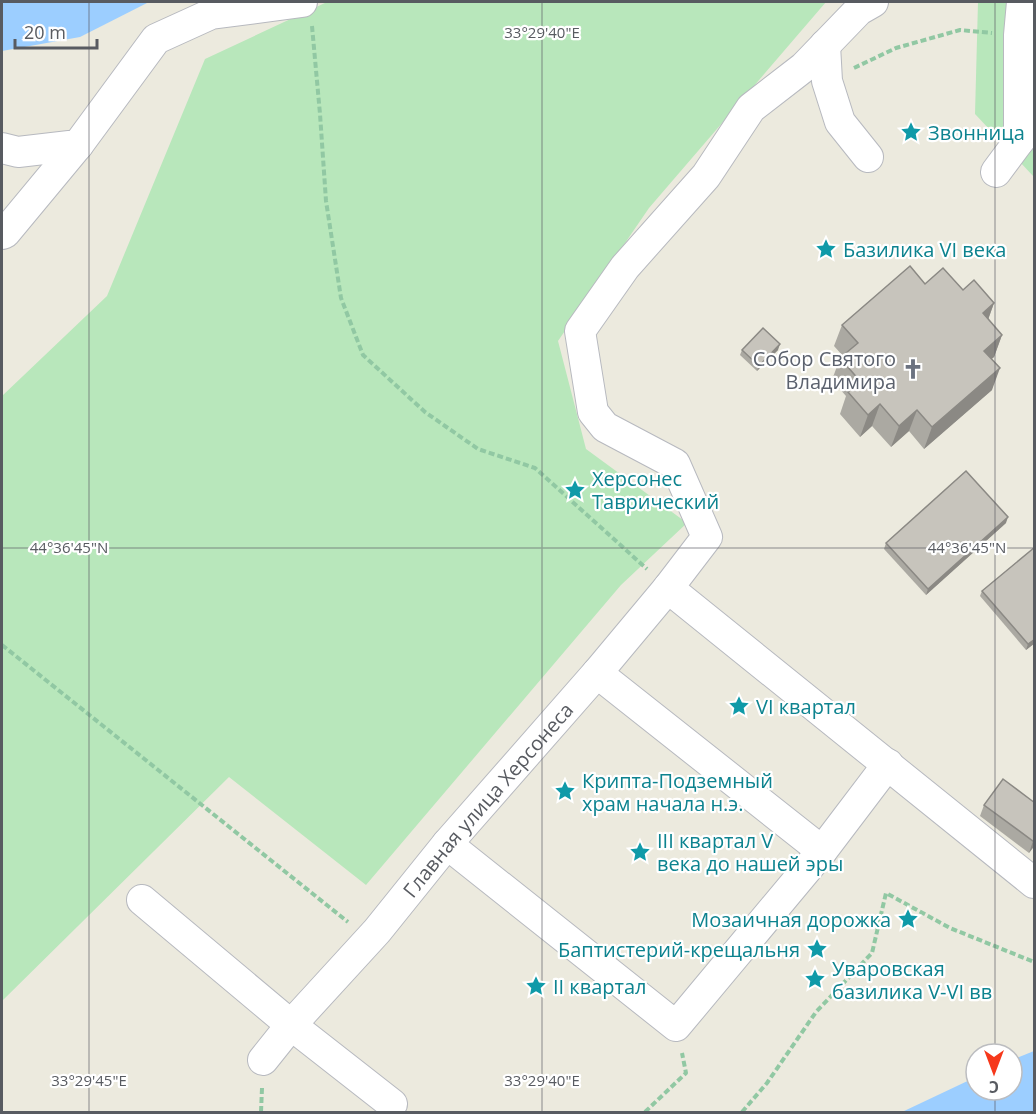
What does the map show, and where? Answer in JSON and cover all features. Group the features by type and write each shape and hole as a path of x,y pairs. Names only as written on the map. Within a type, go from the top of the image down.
{"lane":[{"path":"868,157 840,122 827,81 825,45 859,10 873,2"},
{"path":"996,172 1027,133 1019,34 1022,2"},
{"path":"2,234 78,145 156,39 212,14 307,13"},
{"name":"Главная улица Херсонеса","path":"263,1060 291,1025 369,939 447,844 597,673 707,537 675,464 605,427 593,412 580,331 625,267 706,176 751,108 804,68 825,45"},
{"path":"2,148 18,152 78,145"},
{"path":"668,588 1035,883"},
{"path":"597,673 822,851"},
{"path":"447,844 676,1026 822,851 888,764"},
{"path":"142,900 291,1025 392,1104"}],"path":[{"path":"307,13 320,114 326,201 341,298 363,356 425,412 478,449 535,468 668,588"},
{"path":"827,81 896,48 960,30 1019,34"},
{"path":"2,645 369,939"},
{"path":"742,1113 767,1083 816,1012 872,953 886,893 950,928 1035,962"},
{"path":"645,1113 687,1073 676,1026"}],"green space":[{"path":"327,2 826,2 649,208 558,341 586,449 687,523 621,585 366,885 229,777 2,1001 2,396 107,296 205,59"},
{"path":"978,2 1034,2 1034,177 975,114"}],"water":[{"path":"2,2 149,2 80,37 2,51"},
{"path":"1034,1051 1034,1112 902,1112 964,1083 964,1102 1024,1102 1024,1055"}],"building":[{"name":"Собор Святого Владимира","path":"910,266 925,284 943,268 963,290 974,280 994,303 983,313 1002,335 984,351 1000,368 932,427 917,410 899,426 880,404 868,415 848,392 860,381 840,358 858,343 842,325"},
{"path":"763,328 780,344 759,366 742,350"},
{"path":"966,471 1008,517 928,589 886,543"},
{"path":"1035,547 1035,639 1028,644 982,591"},
{"path":"1003,779 1035,803 1035,840 1033,841 984,805"}],"place":[{"name":"Звонница","path":"911,132"},
{"name":"Базилика VI века","path":"826,249"},
{"name":"Собор Святого Владимира","path":"913,369"},
{"name":"Херсонес Таврический","path":"575,490"},
{"name":"VI квартал","path":"739,706"},
{"name":"Крипта-Подземный храм начала н.э.","path":"565,791"},
{"name":"III квартал V века до нашей эры","path":"640,852"},
{"name":"Мозаичная дорожка","path":"908,919"},
{"name":"Баптистерий-крещальня","path":"817,949"},
{"name":"Уваровская базилика V-VI вв","path":"815,979"},
{"name":"II квартал","path":"536,986"}]}
